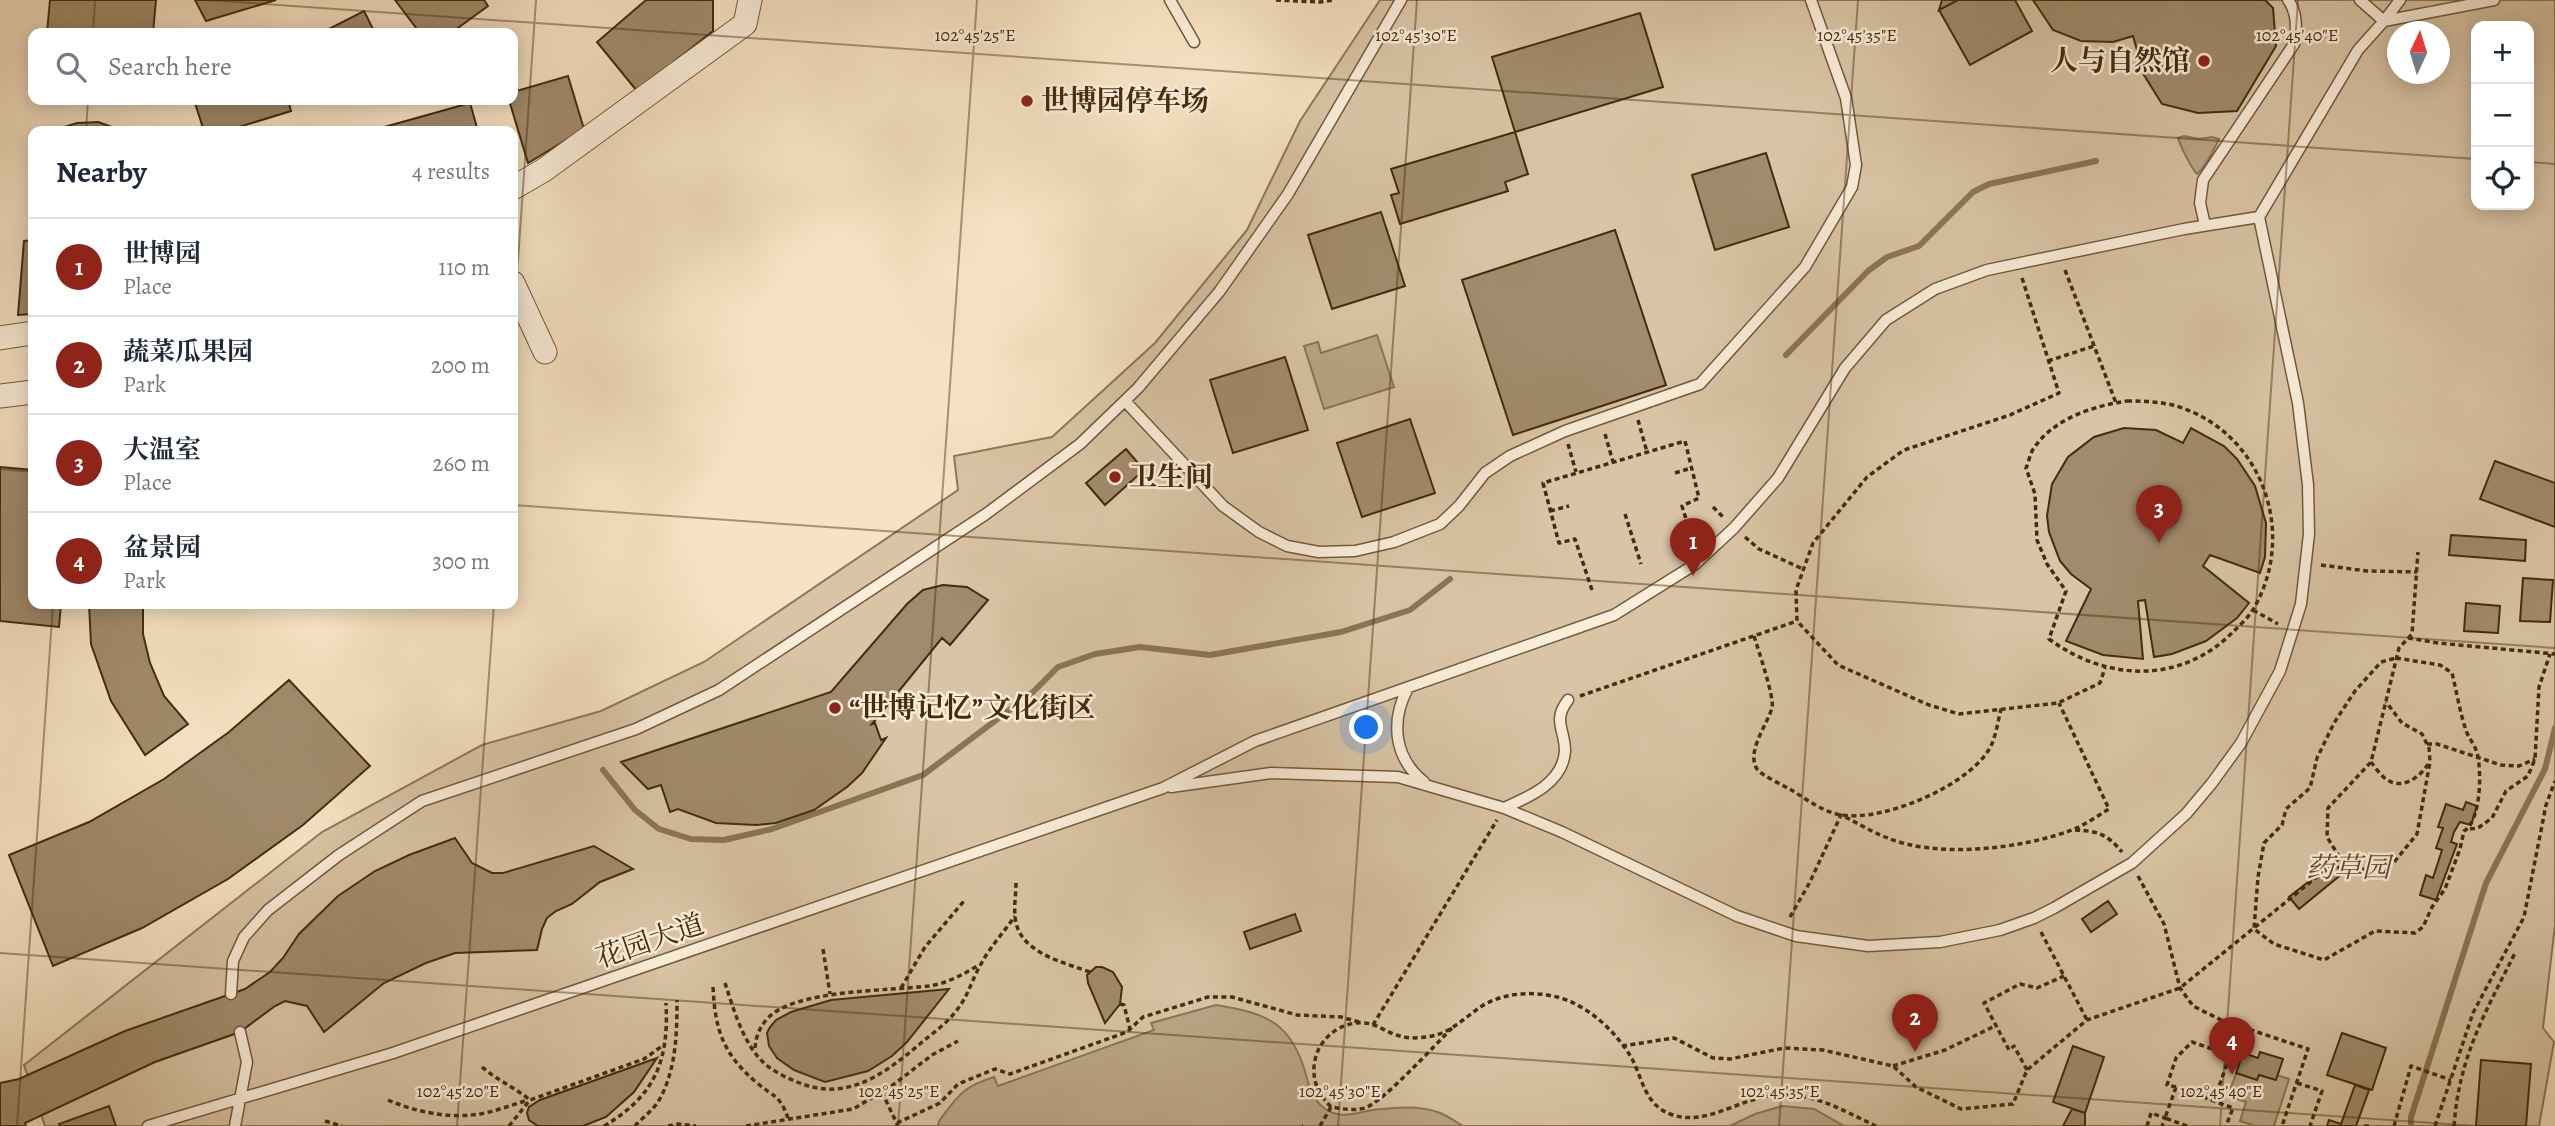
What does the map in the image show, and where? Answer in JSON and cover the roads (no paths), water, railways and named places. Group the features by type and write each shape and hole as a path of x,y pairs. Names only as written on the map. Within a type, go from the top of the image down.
{"street":[{"path":"518,185 544,170 746,24 750,0"},
{"path":"518,294 545,352"},
{"path":"0,338 28,334"},
{"path":"0,396 28,393"}],"lane":[{"path":"1170,0 1194,42"},
{"path":"231,994 233,961 244,937 268,910 339,855 422,801 636,729 719,690 986,514 1080,444 1125,401 1219,292 1288,194 1401,0"},
{"path":"1125,401 1223,506 1259,533 1287,546 1318,552 1355,551 1394,542 1440,524 1459,506 1485,473 1510,456 1565,431 1700,384 1805,267 1852,187 1856,165 1846,99 1811,0"},
{"path":"2205,225 2200,203 2203,180 2294,44 2298,28 2293,6 2288,0"},
{"path":"2360,0 2384,22"},
{"path":"1163,788 1271,773 1398,777 1504,808 1562,832 1737,916 1796,936 1868,946 1940,942 2000,930 2034,918 2132,863 2186,814 2241,743 2280,671 2301,604 2306,564 2308,485 2298,403 2259,216 2358,50 2400,0"},
{"path":"2384,22 2494,0"},
{"path":"1163,788 1255,741 1614,615 1694,565 1734,528 1778,478 1845,368 1886,320 1935,289 1987,270 2018,263 2259,216"},
{"path":"1408,688 1398,711 1399,747 1411,769 1429,786"},
{"path":"1504,808 1535,794 1554,778 1562,764 1565,750 1560,711 1568,700"},
{"name":"花园大道","path":"148,1126 406,1049 1163,788"},
{"path":"235,1126 247,1062 240,1032"}],"waterway":[{"path":"1786,355 1868,271 1887,257 1919,246 1973,192 1989,184 2096,161"},
{"path":"603,770 635,810 659,829 691,839 724,840 772,829 923,775 1032,693 1058,667 1095,654 1140,647 1210,655 1341,632 1410,610 1450,579"},
{"path":"2411,1126 2411,1117 2486,883 2545,769 2555,728"}],"place":[{"name":"人与自然馆","path":"2204,61"},
{"name":"世博园停车场","path":"1027,101"},
{"name":"卫生间","path":"1115,477"},
{"name":"大温室","path":"2159,543"},
{"name":"世博园","path":"1693,576"},
{"name":"“世博记忆”文化街区","path":"835,708"},
{"name":"蔬菜瓜果园","path":"1915,1052"},
{"name":"盆景园","path":"2232,1075"}],"park label":[{"name":"药草园","path":"2348,868"}]}
